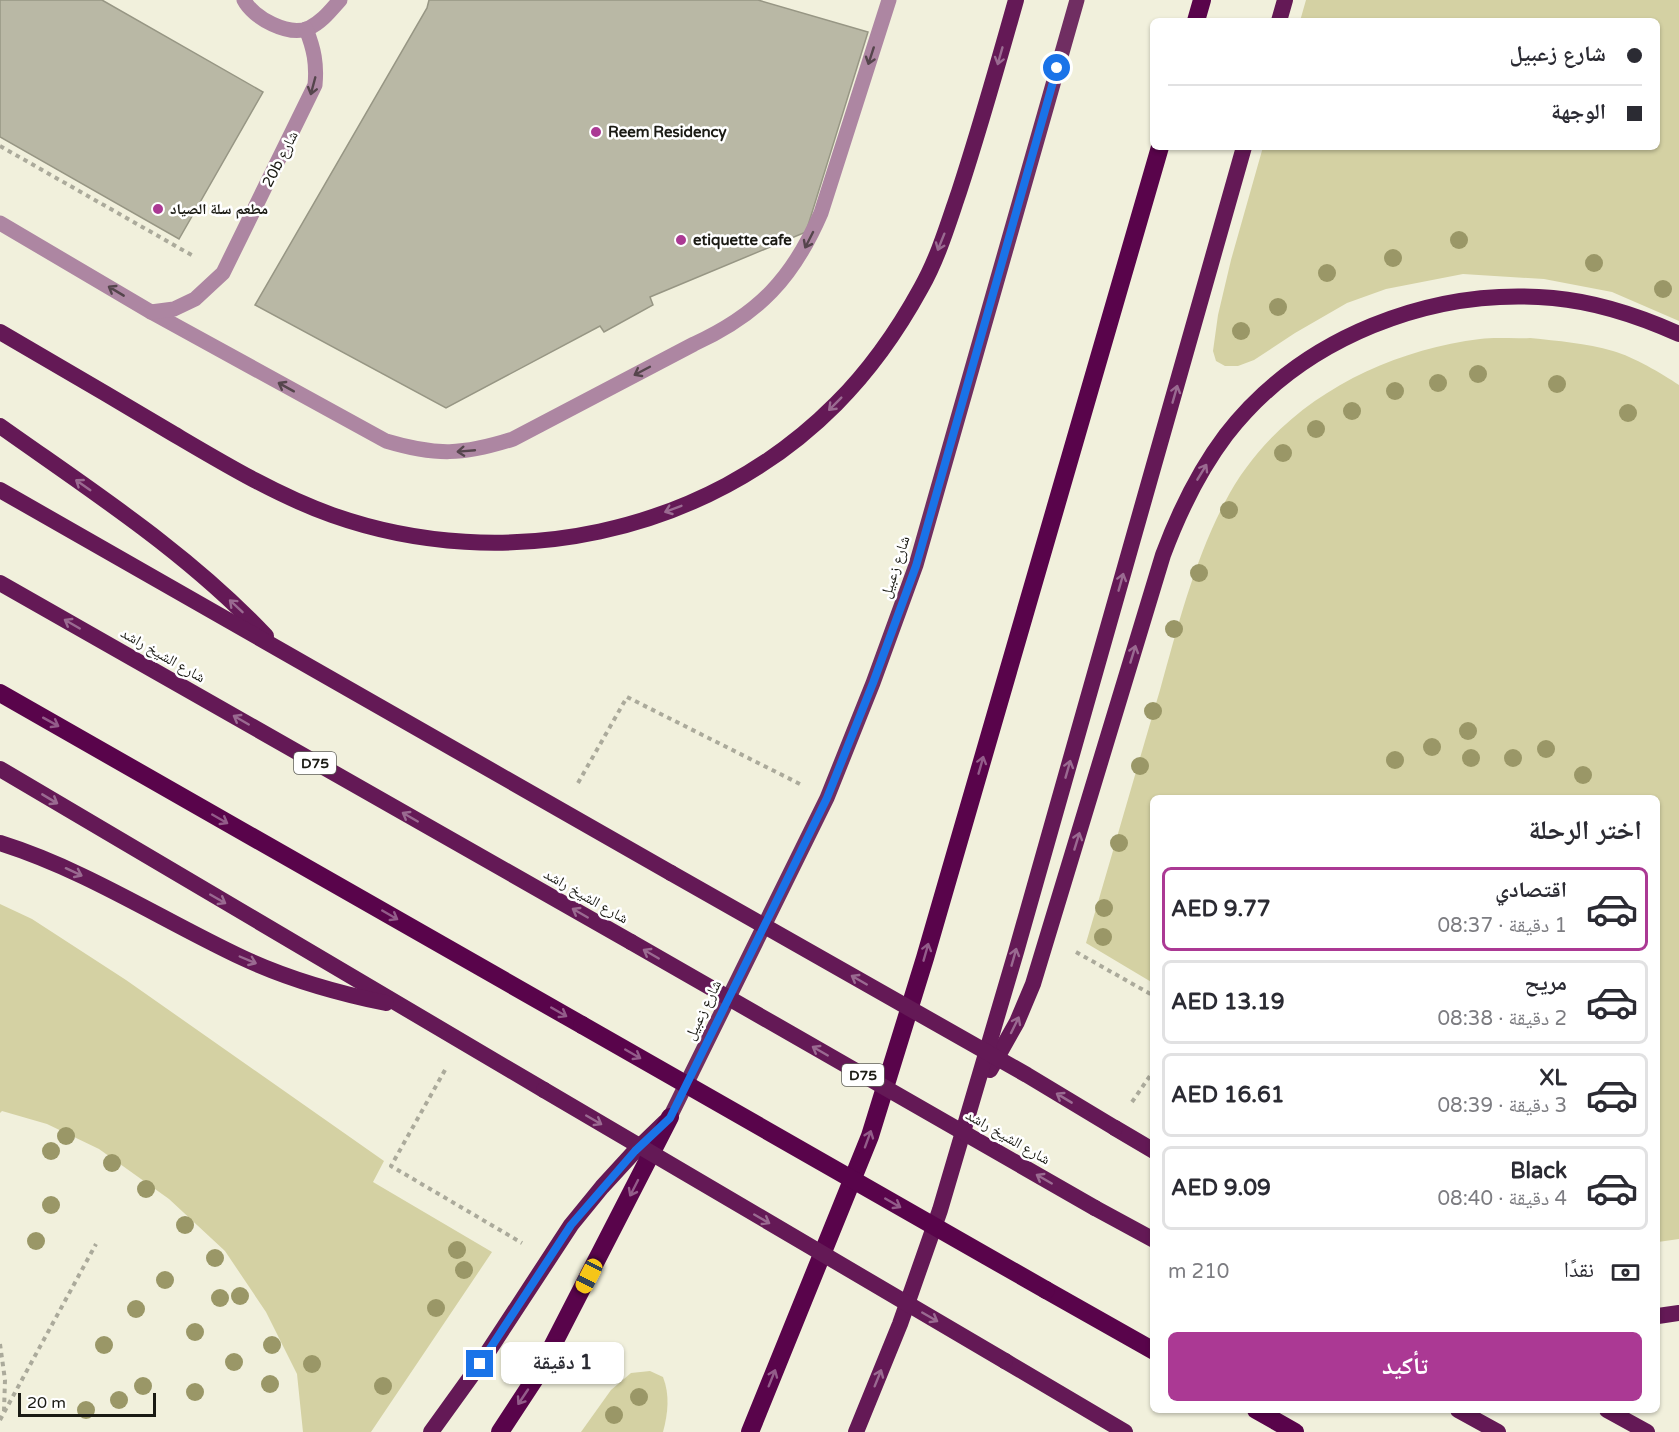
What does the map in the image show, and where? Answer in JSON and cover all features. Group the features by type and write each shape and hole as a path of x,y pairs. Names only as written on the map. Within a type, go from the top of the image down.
{"highway":[{"path":"0,332 200,449 281,493 330,514 382,530 434,539 489,544 542,542 596,533 647,520 698,500 745,474 792,442 835,405 873,363 923,284 942,241 978,136 1016,0"},
{"path":"1197,18 1202,0"},
{"path":"1280,18 1285,0"},
{"path":"750,1432 870,1136 925,958 1159,150"},
{"path":"856,1432 900,1324 940,1210 1243,150"},
{"path":"975,1094 998,1059 1033,984 1163,555 1179,513 1201,472 1227,434 1258,400 1332,344 1373,325 1428,307 1462,299 1508,296 1554,298 1600,306 1644,318 1679,334"},
{"path":"0,426 173,549 244,613 277,648"},
{"path":"0,490 1027,1075 1150,1149"},
{"name":"شارع الشيخ راشد","path":"0,583 1150,1238"},
{"path":"0,693 1150,1349"},
{"path":"0,770 1125,1432"},
{"path":"0,843 94,881 245,958 322,987 402,1007"},
{"path":"431,1432 480,1364 571,1225 635,1151 670,1118"},
{"path":"500,1432 538,1374 670,1118"},
{"path":"1660,1316 1679,1314"},
{"path":"1261,1413 1295,1432"},
{"path":"1463,1413 1498,1432"},
{"path":"1612,1413 1647,1432"}],"main road":[{"name":"شارع زعبيل","path":"670,1118 827,798 916,566 1077,0"}],"street":[{"path":"243,2 263,20 284,29 306,29 323,19 340,0"},
{"path":"0,223 151,312 386,441 417,450 450,452 482,449 513,439 722,331 772,292 792,269 821,213 889,0"},
{"name":"20b شارع","path":"151,312 174,309 195,299 223,273 315,85 317,68 314,49 306,29"}],"path":[{"path":"0,146 223,273"},
{"path":"592,759 627,697 827,798"},
{"path":"1077,952 1150,994"},
{"path":"461,1042 391,1166 500,1231"},
{"path":"0,1420 96,1244"},
{"path":"0,1344 5,1380 4,1412"}],"shaded area":[{"path":"1306,0 1679,0 1679,321 1612,292 1544,279 1463,274 1386,289 1347,303 1254,360 1238,366 1225,366 1216,361 1213,351 1218,315 1262,150 1660,150 1660,18 1301,18"},
{"path":"1486,338 1530,338 1603,348 1638,361 1679,385 1679,1239 1660,1242 1660,795 1150,795 1150,981 1086,943 1180,618 1214,524 1246,468 1271,438 1300,412 1332,390 1367,371 1441,346"},
{"path":"0,904 32,919 126,980 384,1161 373,1182 492,1252 371,1432 303,1432 297,1374 266,1312 225,1251 169,1199 99,1149 47,1124 2,1111 0,1113"},
{"path":"650,1371 663,1377 667,1391 668,1404 663,1432 581,1432 611,1390 631,1373"}],"building":[{"path":"0,0 102,0 263,92 179,239 0,137"},
{"name":"Reem Residency","path":"429,0 758,0 868,32 806,232 650,297 653,305 604,332 600,326 446,408 255,305 427,8"}],"place":[{"name":"Reem Residency","path":"596,132"},
{"name":"مطعم سلة الصياد","path":"158,209"},
{"name":"etiquette cafe","path":"681,240"}],"route":[{"path":"480,1364 571,1225 635,1151 670,1118 827,798 916,566 1057,68"}]}
